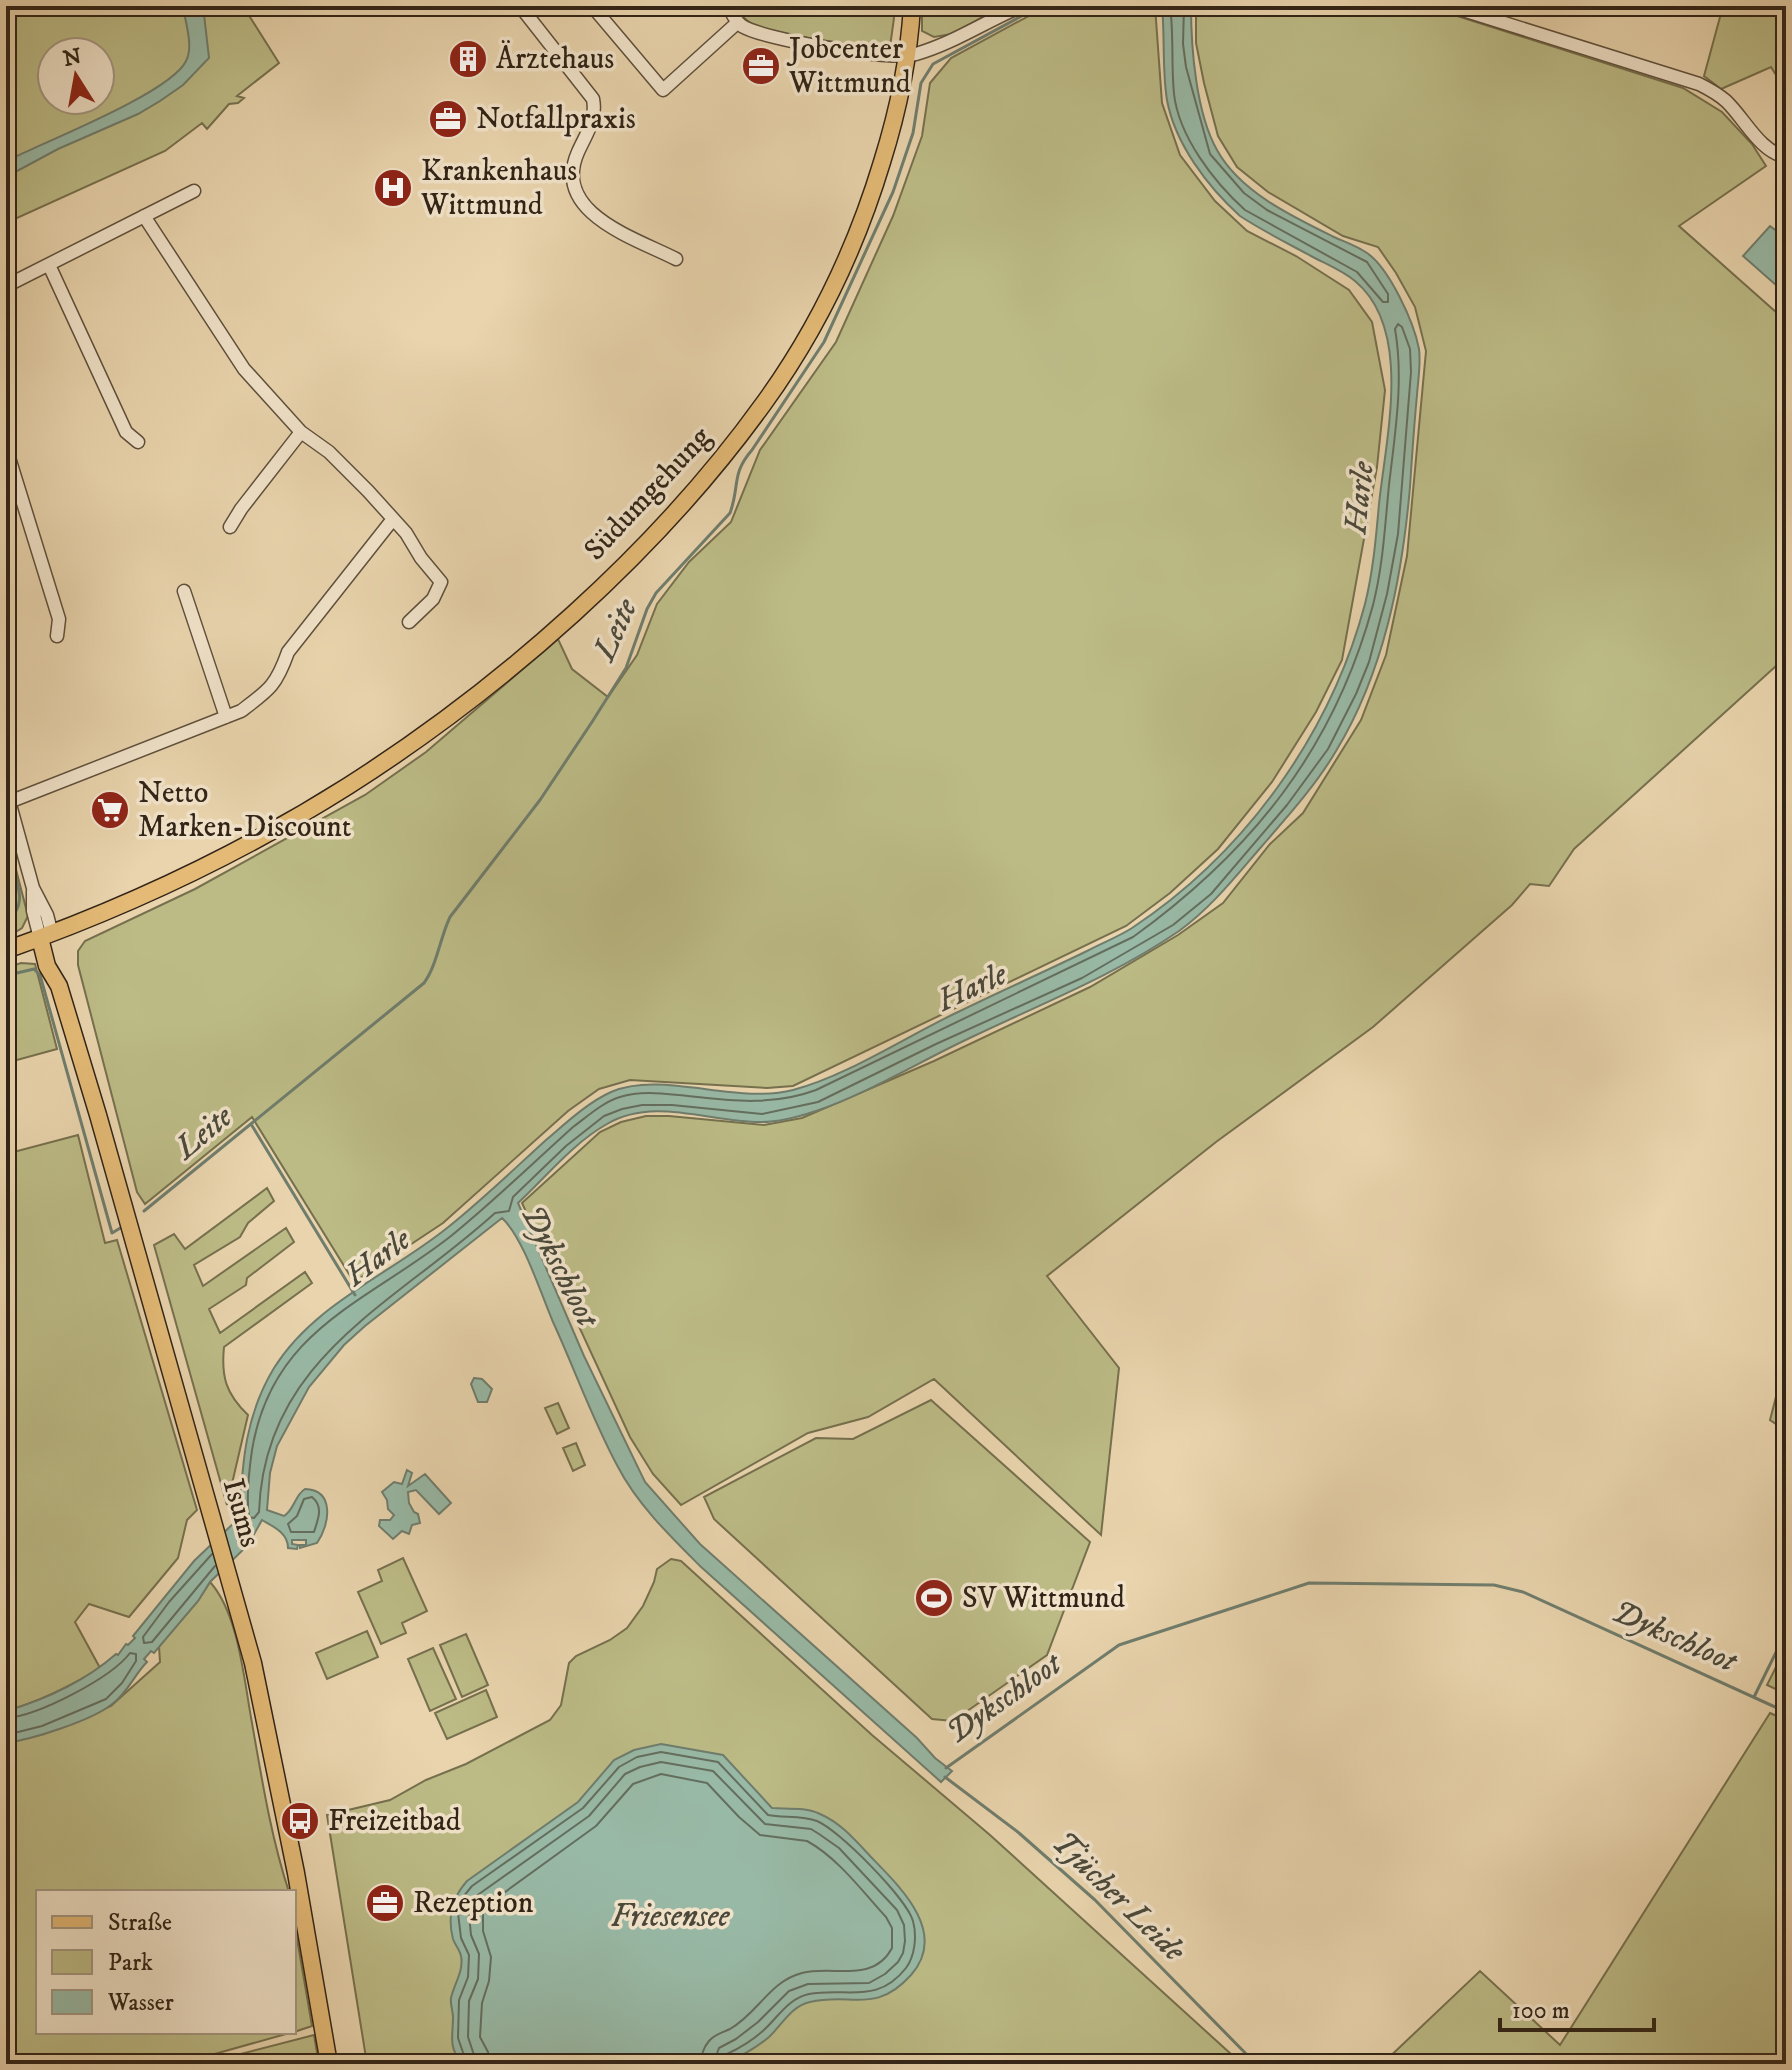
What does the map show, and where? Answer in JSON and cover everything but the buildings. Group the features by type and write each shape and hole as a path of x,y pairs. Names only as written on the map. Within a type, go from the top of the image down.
{"main road":[{"name":"Südumgehung","path":"46,936 216,861 346,787 453,712 562,622 695,490 765,402 836,282 873,191 896,117 912,6"},
{"path":"6,950 46,936"},
{"name":"Isums","path":"46,936 229,1575 273,1752 329,2064"}],"street":[{"path":"520,6 593,99 595,118 575,160 573,172 576,193 582,204 593,216 676,259"},
{"path":"592,6 663,90 737,23"},
{"path":"728,6 737,23 763,35 872,53 906,55 958,38 1022,6"},
{"path":"1450,6 1699,84 1728,103 1765,146 1776,155 1786,157"},
{"path":"6,286 194,191"},
{"path":"144,216 244,369 301,432 344,465 393,519 441,582 433,599 409,622"},
{"path":"49,265 126,432 138,442"},
{"path":"230,527 301,432"},
{"path":"6,448 59,619 57,636"},
{"path":"46,936 33,911 33,888 8,796 241,711 279,679 288,652 393,519"},
{"path":"184,591 226,717"}],"green space":[{"path":"6,6 243,6 279,63 237,96 244,98 238,103 229,104 207,129 202,123 165,151 6,223"},
{"path":"736,6 892,6 894,18 890,47 883,49 766,32 748,22"},
{"path":"922,6 1003,6 952,34 934,37 922,31"},
{"path":"1047,6 1155,6 1162,103 1180,155 1215,201 1247,231 1296,256 1349,290 1372,322 1385,390 1377,467 1342,660 1316,712 1272,782 1218,849 1170,893 1126,926 793,1086 767,1088 630,1080 599,1089 568,1111 443,1223 354,1282 252,1117 145,1204 137,1192 78,965 78,951 85,941 195,889 365,795 426,752 558,639 572,669 608,697 637,655 657,604 689,562 731,522 760,450 836,342 893,216 922,136 930,83 951,58"},
{"path":"1196,6 1426,6 1683,88 1722,112 1752,144 1766,166 1679,226 1786,321 1786,657 1574,849 1549,886 1530,884 1512,905 1373,1027 1216,1142 1047,1276 1119,1368 1101,1535 934,1379 868,1417 808,1433 681,1505 653,1474 630,1437 522,1203 600,1132 621,1122 646,1116 669,1116 764,1125 802,1118 934,1061 1090,987 1178,935 1223,903 1270,844 1303,813 1361,720 1386,655 1407,556 1426,351 1415,307 1378,247 1343,236 1268,192 1237,167 1218,136 1204,83 1196,43"},
{"path":"1723,6 1786,6 1786,91 1771,67 1721,89 1704,76"},
{"path":"6,831 28,916 22,928 6,938"},
{"path":"21,963 35,964 57,1049 6,1063 6,968"},
{"path":"78,1135 105,1243 117,1240 197,1510 187,1520 178,1558 129,1617 89,1604 75,1622 100,1668 54,1693 6,1711 6,1154"},
{"path":"267,1188 274,1201 248,1223 240,1237 194,1265 203,1286 286,1228 294,1242 247,1278 246,1285 209,1309 220,1333 305,1272 312,1283 224,1347 223,1367 227,1384 248,1415 227,1505 154,1245 174,1234 185,1249"},
{"path":"1786,1358 1786,1431 1770,1420"},
{"name":"SV Wittmund","path":"931,1400 1090,1542 1047,1655 953,1721 932,1719 714,1519 704,1497 816,1438 853,1439"},
{"path":"558,1403 569,1428 557,1434 545,1408"},
{"path":"576,1443 585,1465 573,1471 563,1448"},
{"path":"403,1558 427,1611 402,1623 406,1633 381,1644 358,1592 382,1581 378,1570"},
{"path":"671,1559 681,1561 1232,2055 1226,2064 367,2064 327,1815 390,1800 550,1720 561,1705 569,1663 627,1628 643,1606 657,1569"},
{"path":"210,1582 228,1612 234,1630 268,1808 288,1890 36,1890 36,2034 286,2034 179,2064 6,2064 6,1743 44,1734 111,1706 160,1662 159,1646 198,1601"},
{"path":"367,1631 378,1657 327,1679 316,1653"},
{"path":"466,1634 488,1685 462,1697 440,1645"},
{"path":"1786,1647 1786,1694 1767,1685"},
{"path":"433,1648 456,1699 430,1711 408,1659"},
{"path":"486,1690 497,1717 447,1739 435,1713"},
{"path":"1770,1713 1786,1720 1786,2064 1382,2064 1480,1971 1560,2045"},
{"path":"296,1933 312,2026 296,2031"},
{"path":"314,2035 319,2064 202,2064"}],"water":[{"path":"183,6 203,6 209,58 183,85 138,114 58,149 6,177 6,168 17,156 104,116 116,116 116,110 158,87 176,73 188,55"},
{"path":"1162,6 1191,6 1194,60 1204,118 1227,165 1269,202 1359,248 1375,260 1399,296 1419,349 1410,487 1396,590 1378,657 1353,721 1311,788 1223,891 1179,931 1155,947 1078,988 875,1086 809,1113 762,1122 664,1111 625,1116 583,1141 518,1203 584,1356 645,1482 700,1544 952,1771 941,1782 700,1566 645,1507 609,1450 524,1252 502,1218 365,1326 344,1345 309,1387 277,1446 270,1473 267,1510 284,1516 305,1489 315,1491 321,1495 327,1509 325,1527 317,1543 300,1548 300,1545 306,1545 306,1540 292,1540 292,1544 298,1545 297,1549 288,1548 283,1534 262,1520 248,1545 210,1582 154,1653 151,1651 144,1659 147,1662 117,1701 76,1723 6,1743 6,1711 64,1688 118,1655 135,1638 133,1636 194,1561 238,1519 251,1420 274,1368 291,1345 331,1308 447,1228 585,1108 611,1092 631,1086 771,1093 814,1084 834,1075 1132,928 1173,898 1211,864 1278,787 1330,699 1350,652 1365,604 1374,555 1390,417 1390,355 1384,327 1373,302 1355,281 1240,216 1194,164 1177,133 1167,100"},
{"path":"1770,226 1786,238 1786,278 1777,286 1743,256"},
{"path":"474,1378 482,1379 492,1389 487,1402 478,1402 471,1384"},
{"path":"407,1470 412,1473 408,1486 425,1474 451,1503 439,1514 416,1490 408,1492 409,1503 418,1514 420,1523 412,1525 409,1534 402,1531 393,1539 379,1526 380,1520 390,1520 394,1515 388,1509 382,1492 394,1482 402,1484"},
{"name":"Friesensee","path":"661,1744 723,1755 772,1808 815,1812 853,1838 916,1911 925,1942 921,1959 911,1975 886,1995 863,2000 825,2000 803,2004 758,2046 722,2064 461,2064 453,2046 451,2000 462,1962 453,1939 451,1923 452,1908 458,1894 467,1881 578,1802 614,1760 634,1750"}],"waterway":[{"name":"Leite","path":"144,1211 424,983 450,917 540,800 626,668 647,609 656,593 730,513 738,473 745,458 824,342 893,192 913,133 921,83 933,64 1029,12 1027,9"},
{"path":"6,848 19,897 14,913 6,919"},
{"path":"11,968 17,973 34,969 40,975 112,1233 122,1227"},
{"name":"Harle","path":"251,1124 355,1295"},
{"name":"Dykschloot","path":"946,1768 1119,1645 1309,1583 1494,1585 1523,1592 1786,1712"},
{"path":"1754,1697 1786,1632"},
{"name":"Tjücher Leide","path":"945,1777 1019,1833 1095,1900 1256,2064"}],"place":[{"name":"Ärztehaus","path":"468,59"},
{"name":"Jobcenter Wittmund","path":"761,66"},
{"name":"Notfallpraxis","path":"448,119"},
{"name":"Krankenhaus Wittmund","path":"393,188"},
{"name":"Netto Marken-Discount","path":"110,810"},
{"name":"SV Wittmund","path":"934,1598"},
{"name":"Freizeitbad","path":"300,1821"},
{"name":"Rezeption","path":"385,1903"}]}
